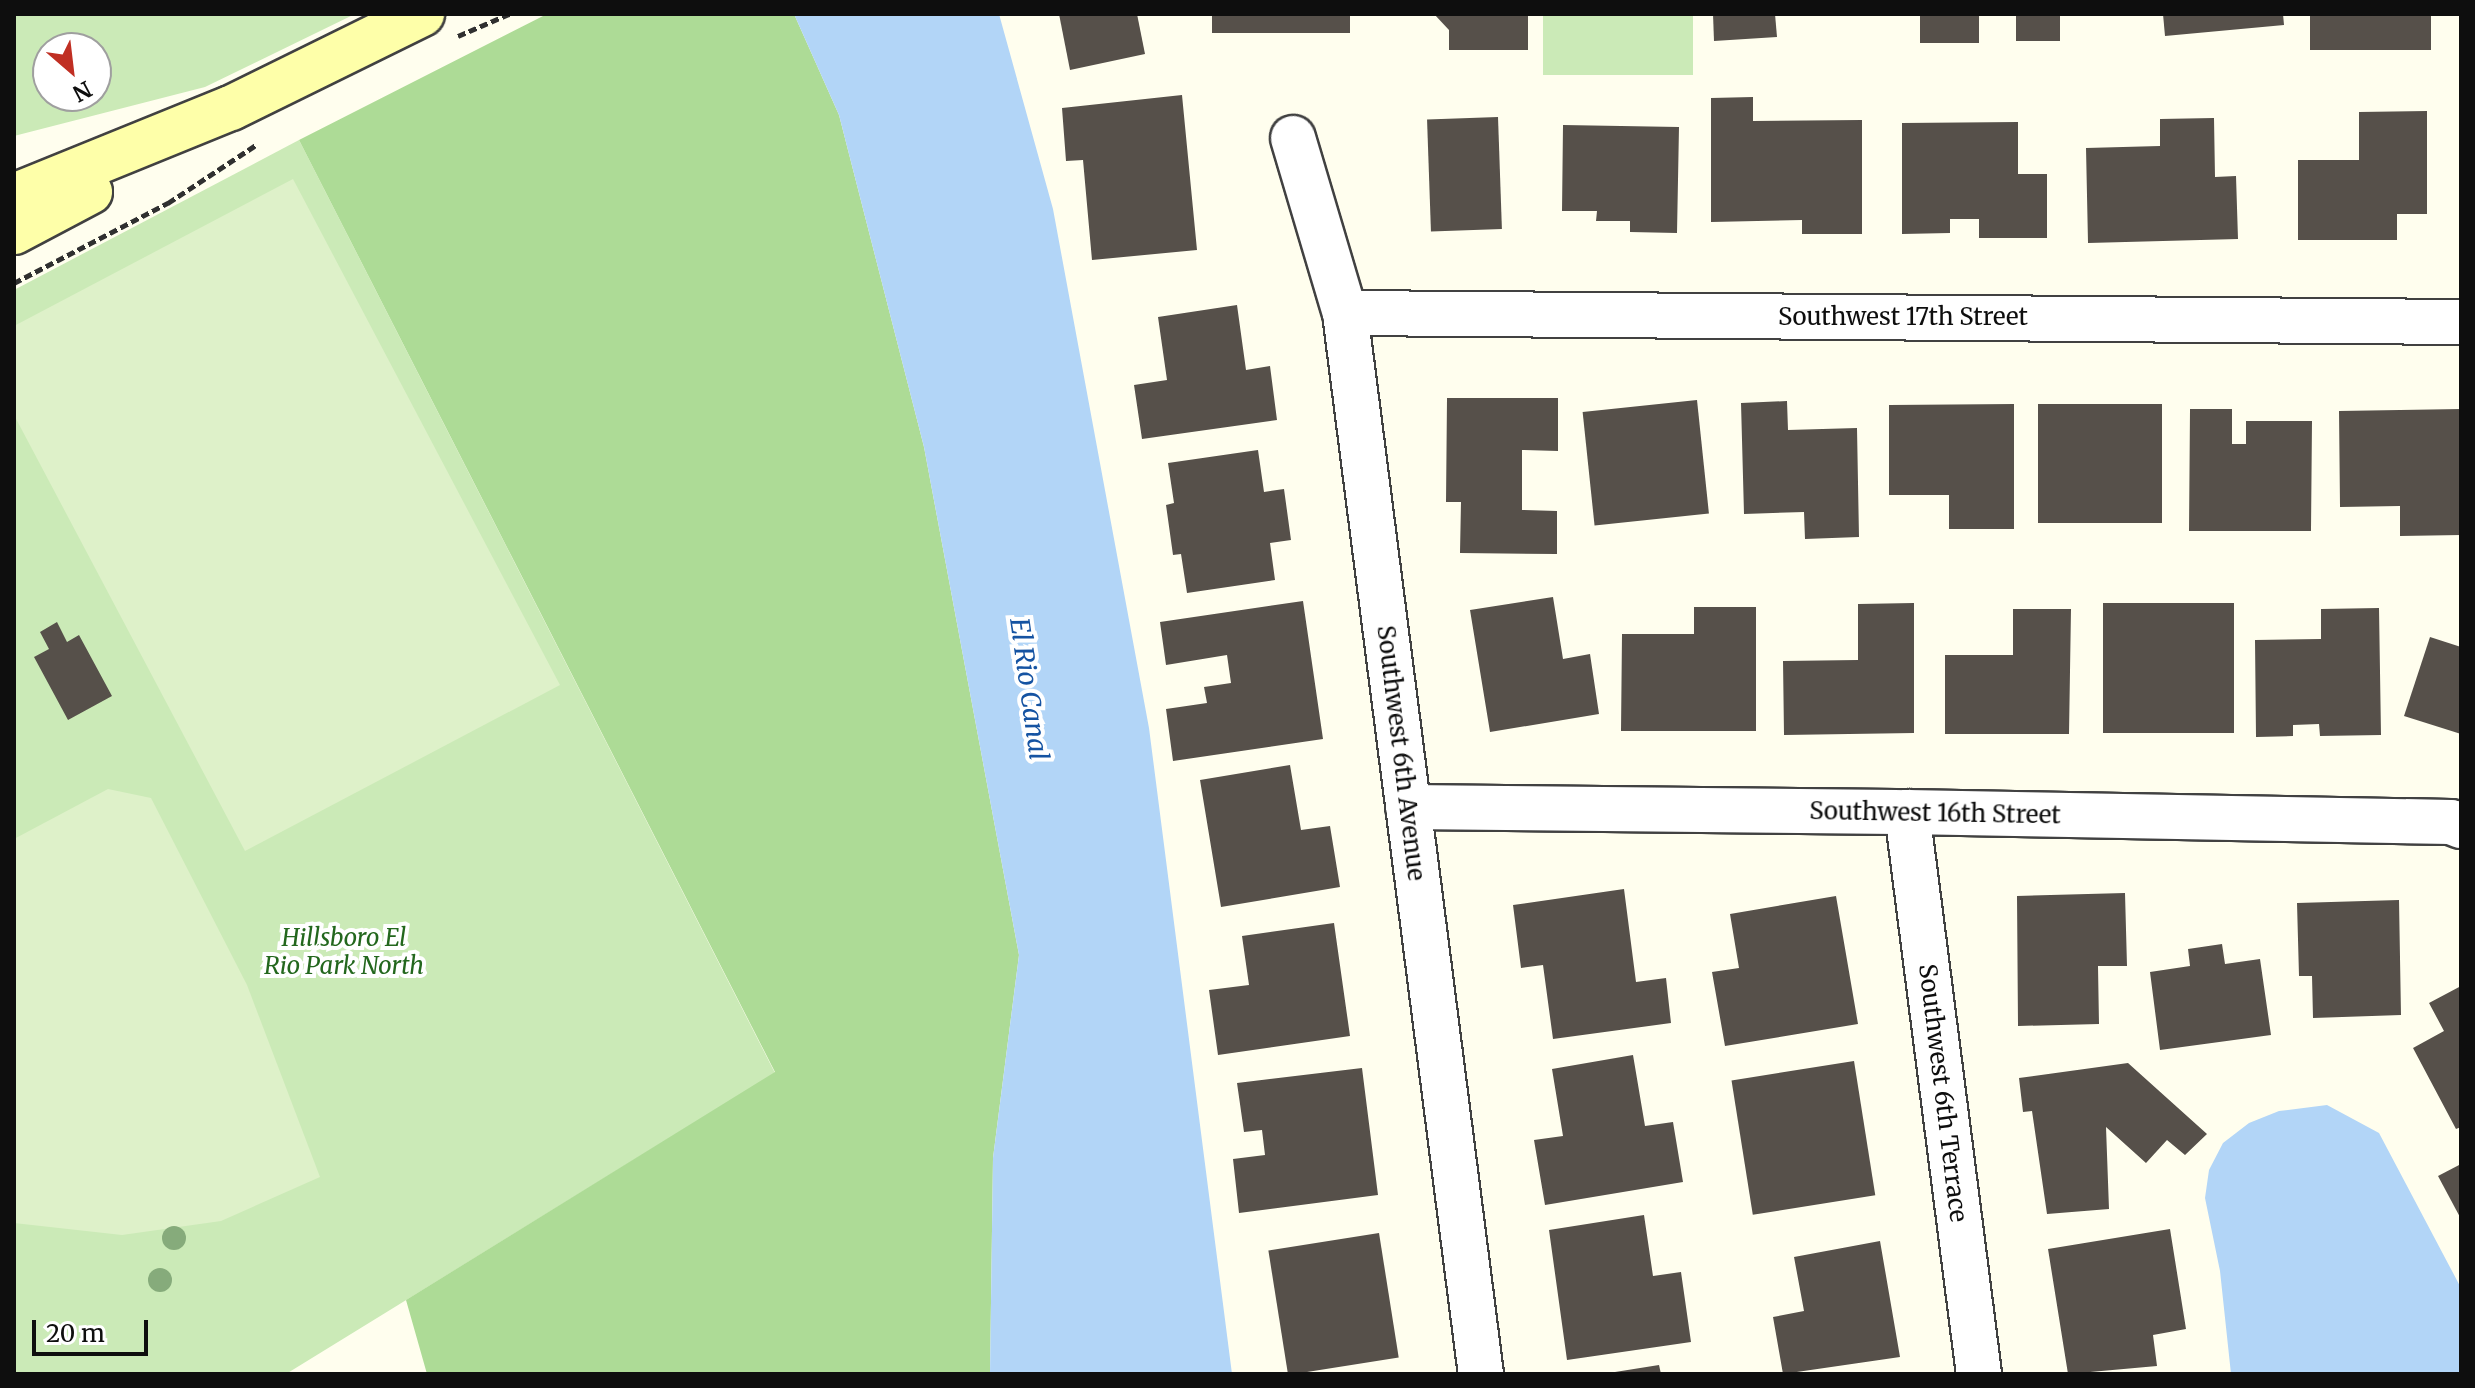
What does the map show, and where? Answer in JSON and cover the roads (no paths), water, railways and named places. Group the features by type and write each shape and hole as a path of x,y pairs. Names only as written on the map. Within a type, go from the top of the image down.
{"main road":[{"path":"14,196 434,29"},
{"path":"14,232 231,108"}],"street":[{"name":"Southwest 6th Avenue","path":"1293,138 1345,313 1481,1374"},
{"name":"Southwest 17th Street","path":"1345,313 2461,322"},
{"name":"Southwest 16th Street","path":"1408,807 1907,812 2451,822 2461,826"},
{"name":"Southwest 6th Terrace","path":"1907,812 1979,1374"}],"water":[{"name":"El Rio Canal","path":"794,14 999,14 1053,209 1149,728 1232,1374 990,1374 993,1158 1019,955 924,447 839,115"},
{"path":"2327,1105 2379,1133 2461,1288 2461,1374 2231,1374 2220,1271 2205,1198 2209,1170 2223,1143 2249,1123 2279,1111"}],"park label":[{"name":"Hillsboro El Rio Park North","path":"344,952"}]}
